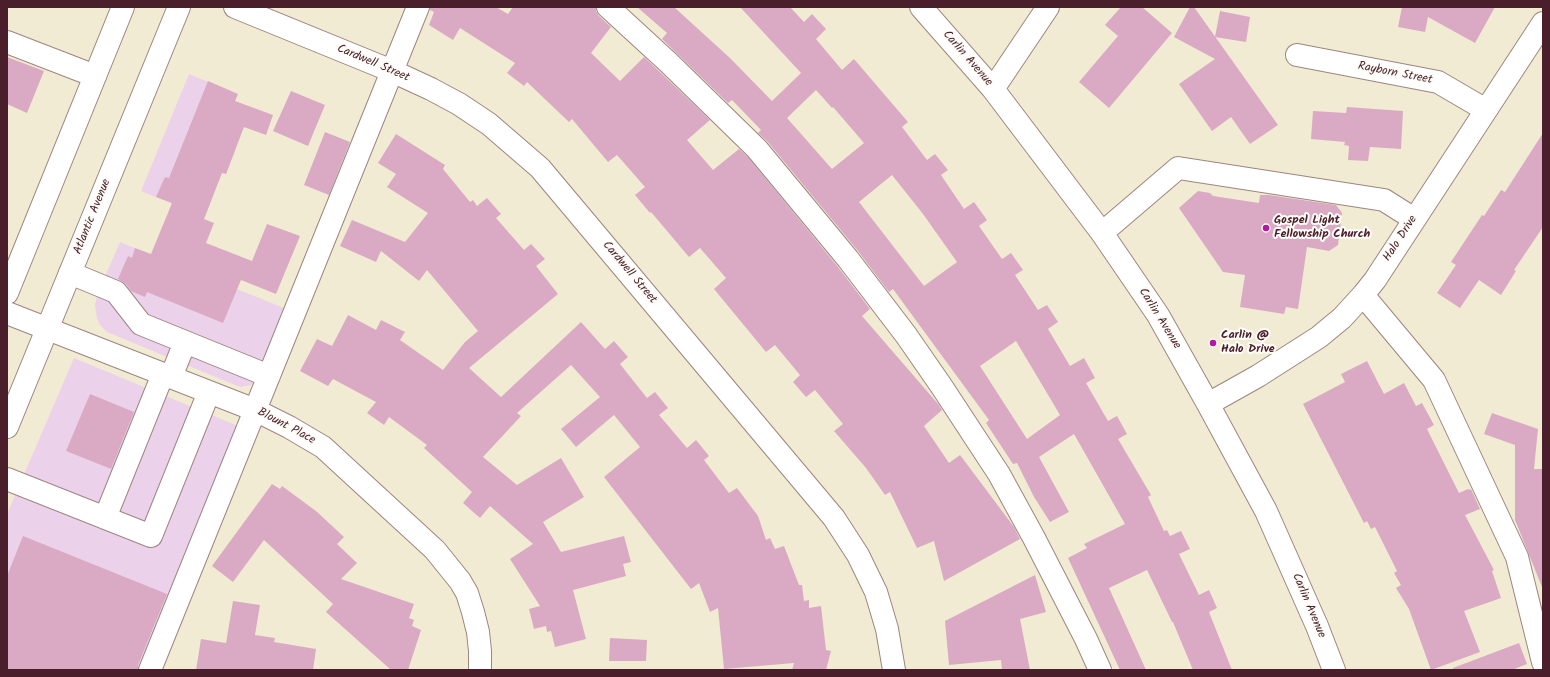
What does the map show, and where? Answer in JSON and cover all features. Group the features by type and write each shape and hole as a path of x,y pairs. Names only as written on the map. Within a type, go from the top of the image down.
{"street":[{"path":"7,293 94,76 124,7"},
{"name":"Atlantic Avenue","path":"7,427 179,7"},
{"name":"Cardwell Street","path":"235,7 392,71 459,104 489,124 540,168 834,518 858,555 876,592 887,629 894,670"},
{"path":"150,670 418,7"},
{"path":"608,7 669,63 757,149 848,258 906,335 942,387 998,474 1041,551 1086,639 1100,670"},
{"name":"Carlin Avenue","path":"921,7 993,89 1102,233 1158,315 1269,518 1314,619 1334,670"},
{"path":"993,89 1048,7"},
{"name":"Halo Drive","path":"1208,404 1258,376 1319,337 1342,318 1363,295 1375,280 1543,23"},
{"path":"7,42 94,76"},
{"name":"Rayborn Street","path":"1297,55 1438,82 1486,110"},
{"path":"1102,233 1178,168 1384,200 1414,219"},
{"path":"70,273 116,292 141,324 269,376"},
{"path":"1363,295 1434,380 1517,557 1543,662"},
{"name":"Blount Place","path":"7,313 255,410 295,430 322,447 435,550 453,570 466,593 473,612 478,632 480,670"},
{"path":"105,518 167,375 185,342"},
{"path":"7,479 151,536 209,392"}],"shaded area":[{"path":"189,74 238,94 227,120 235,151 226,174 207,167 194,188 213,196 205,217 141,191"},
{"path":"120,242 284,308 254,382 251,385 241,387 235,385 107,332 100,325 95,306 97,295"},
{"path":"74,358 238,426 141,670 7,670 7,514"}],"building":[{"path":"430,7 496,7 508,14 513,7 596,7 596,11 599,16 611,27 591,53 620,81 644,57 660,72 710,120 687,140 713,170 739,149 748,157 838,267 870,309 862,316 939,405 942,410 924,426 949,463 960,455 1014,527 1020,539 944,581 934,541 917,548 890,492 885,495 866,468 834,431 843,424 815,390 806,397 793,382 800,375 775,345 766,352 714,289 726,278 700,248 689,257 651,212 650,213 635,195 645,187 617,155 608,162 572,119 569,122 527,82 524,86 507,73 515,63 460,28 453,40 429,25 434,12 430,10"},
{"path":"637,7 674,7 730,58 772,101 801,73 740,7 790,7 804,22 812,14 826,29 816,39 842,70 854,59 908,122 902,127 927,160 935,154 948,170 941,175 964,209 974,202 987,220 979,226 1002,259 1011,253 1023,270 1015,275 1038,310 1047,305 1058,322 1048,329 1070,366 1084,358 1095,378 1086,383 1108,421 1117,416 1127,434 1118,439 1151,495 1148,497 1164,531 1167,530 1170,536 1181,531 1190,549 1179,554 1199,595 1209,590 1217,608 1209,612 1232,670 1193,670 1173,622 1147,570 1109,588 1146,670 1120,670 1068,558 1087,548 1084,544 1125,524 1074,434 1039,457 1069,512 1050,522 1034,497 1017,463 1013,464 986,423 989,420 893,289 889,292 858,251 767,141 758,133 761,130 732,100 728,103 662,39 667,33","holes":["816,90 864,143 832,169 787,118","892,175 923,214 957,262 924,286 859,202","1016,341 1060,415 1027,439 980,366"]},
{"path":"1121,7 1142,7 1172,33 1109,108 1079,82 1118,36 1105,25"},
{"path":"1190,7 1194,7 1278,125 1250,144 1231,117 1212,131 1179,84 1215,59 1174,37"},
{"path":"1402,7 1495,7 1475,43 1428,17 1425,32 1398,27"},
{"path":"1220,11 1250,17 1246,42 1215,37"},
{"path":"7,57 44,71 27,113 7,104"},
{"path":"208,81 238,94 235,101 273,115 266,135 244,127 226,174 222,173 204,219 214,223 206,243 252,261 267,224 300,236 276,294 241,280 223,323 147,292 145,297 131,291 126,284 118,279 128,256 132,258 135,248 151,254 172,203 156,197 165,177 169,178"},
{"path":"291,91 325,105 308,146 273,131"},
{"path":"1347,107 1403,111 1401,149 1370,147 1368,161 1348,160 1349,146 1344,145 1345,142 1311,139 1313,111 1346,113"},
{"path":"325,132 350,142 329,195 304,185"},
{"path":"1543,133 1543,227 1514,270 1516,271 1501,295 1479,280 1460,308 1437,293 1456,265 1451,262 1482,215 1484,216 1501,190 1505,192"},
{"path":"396,134 445,165 443,169 470,202 473,200 477,206 487,198 501,214 496,218 524,250 531,244 545,259 536,266 558,294 469,368 501,397 581,322 605,349 614,341 628,357 620,364 647,398 655,392 668,408 659,415 687,448 696,440 709,456 704,460 729,493 737,488 758,516 766,540 770,538 775,549 784,546 799,585 802,585 804,601 809,600 809,608 821,606 826,650 831,651 826,670 792,670 794,663 724,669 718,608 710,612 699,583 691,589 604,477 640,447 614,415 576,447 561,429 600,397 571,365 517,413 521,416 483,457 517,485 561,458 584,497 543,522 561,552 624,536 631,562 623,564 626,576 573,590 586,639 555,647 551,631 547,632 546,626 534,629 529,609 540,606 510,559 533,544 490,506 480,518 463,503 472,492 424,448 427,445 389,417 384,425 367,413 376,402 333,379 328,386 300,371 317,339 332,346 348,315 376,330 381,320 405,332 400,340 443,370 465,342 478,331 427,270 419,281 381,251 376,262 340,246 352,220 405,242 428,213 387,187 396,174 378,163"},
{"name":"Gospel Light Fellowship Church","path":"1198,191 1210,193 1213,196 1259,203 1260,195 1269,195 1336,205 1342,213 1338,245 1329,251 1307,247 1298,309 1286,307 1284,314 1240,307 1245,275 1223,272 1179,208"},
{"path":"1367,361 1384,394 1404,383 1416,406 1422,403 1434,425 1427,429 1459,493 1471,489 1480,509 1465,515 1494,570 1492,571 1501,598 1464,611 1480,652 1431,670 1409,609 1396,588 1401,585 1394,573 1397,571 1375,527 1371,529 1367,521 1364,523 1303,404 1345,382 1341,374"},
{"path":"90,394 134,412 111,469 66,451"},
{"path":"1492,413 1538,429 1534,469 1543,469 1542,587 1515,520 1515,445 1484,434"},
{"path":"272,484 280,489 282,486 316,511 344,537 337,544 357,563 341,579 414,604 409,618 414,620 412,626 421,630 408,670 391,670 326,612 333,604 264,540 233,582 212,566"},
{"path":"23,536 167,594 138,665 138,670 7,670 7,576"},
{"path":"1035,575 1046,612 1020,619 1030,670 1002,670 1001,660 949,665 945,621"},
{"path":"233,601 260,605 255,635 275,638 274,642 316,649 313,670 196,670 201,639 226,643"},
{"path":"610,638 647,640 646,661 609,661"},
{"path":"1519,643 1527,664 1512,670 1453,670 1453,668"}],"place":[{"name":"Gospel Light Fellowship Church","path":"1266,228"},
{"name":"Carlin @ Halo Drive","path":"1213,343"}]}
